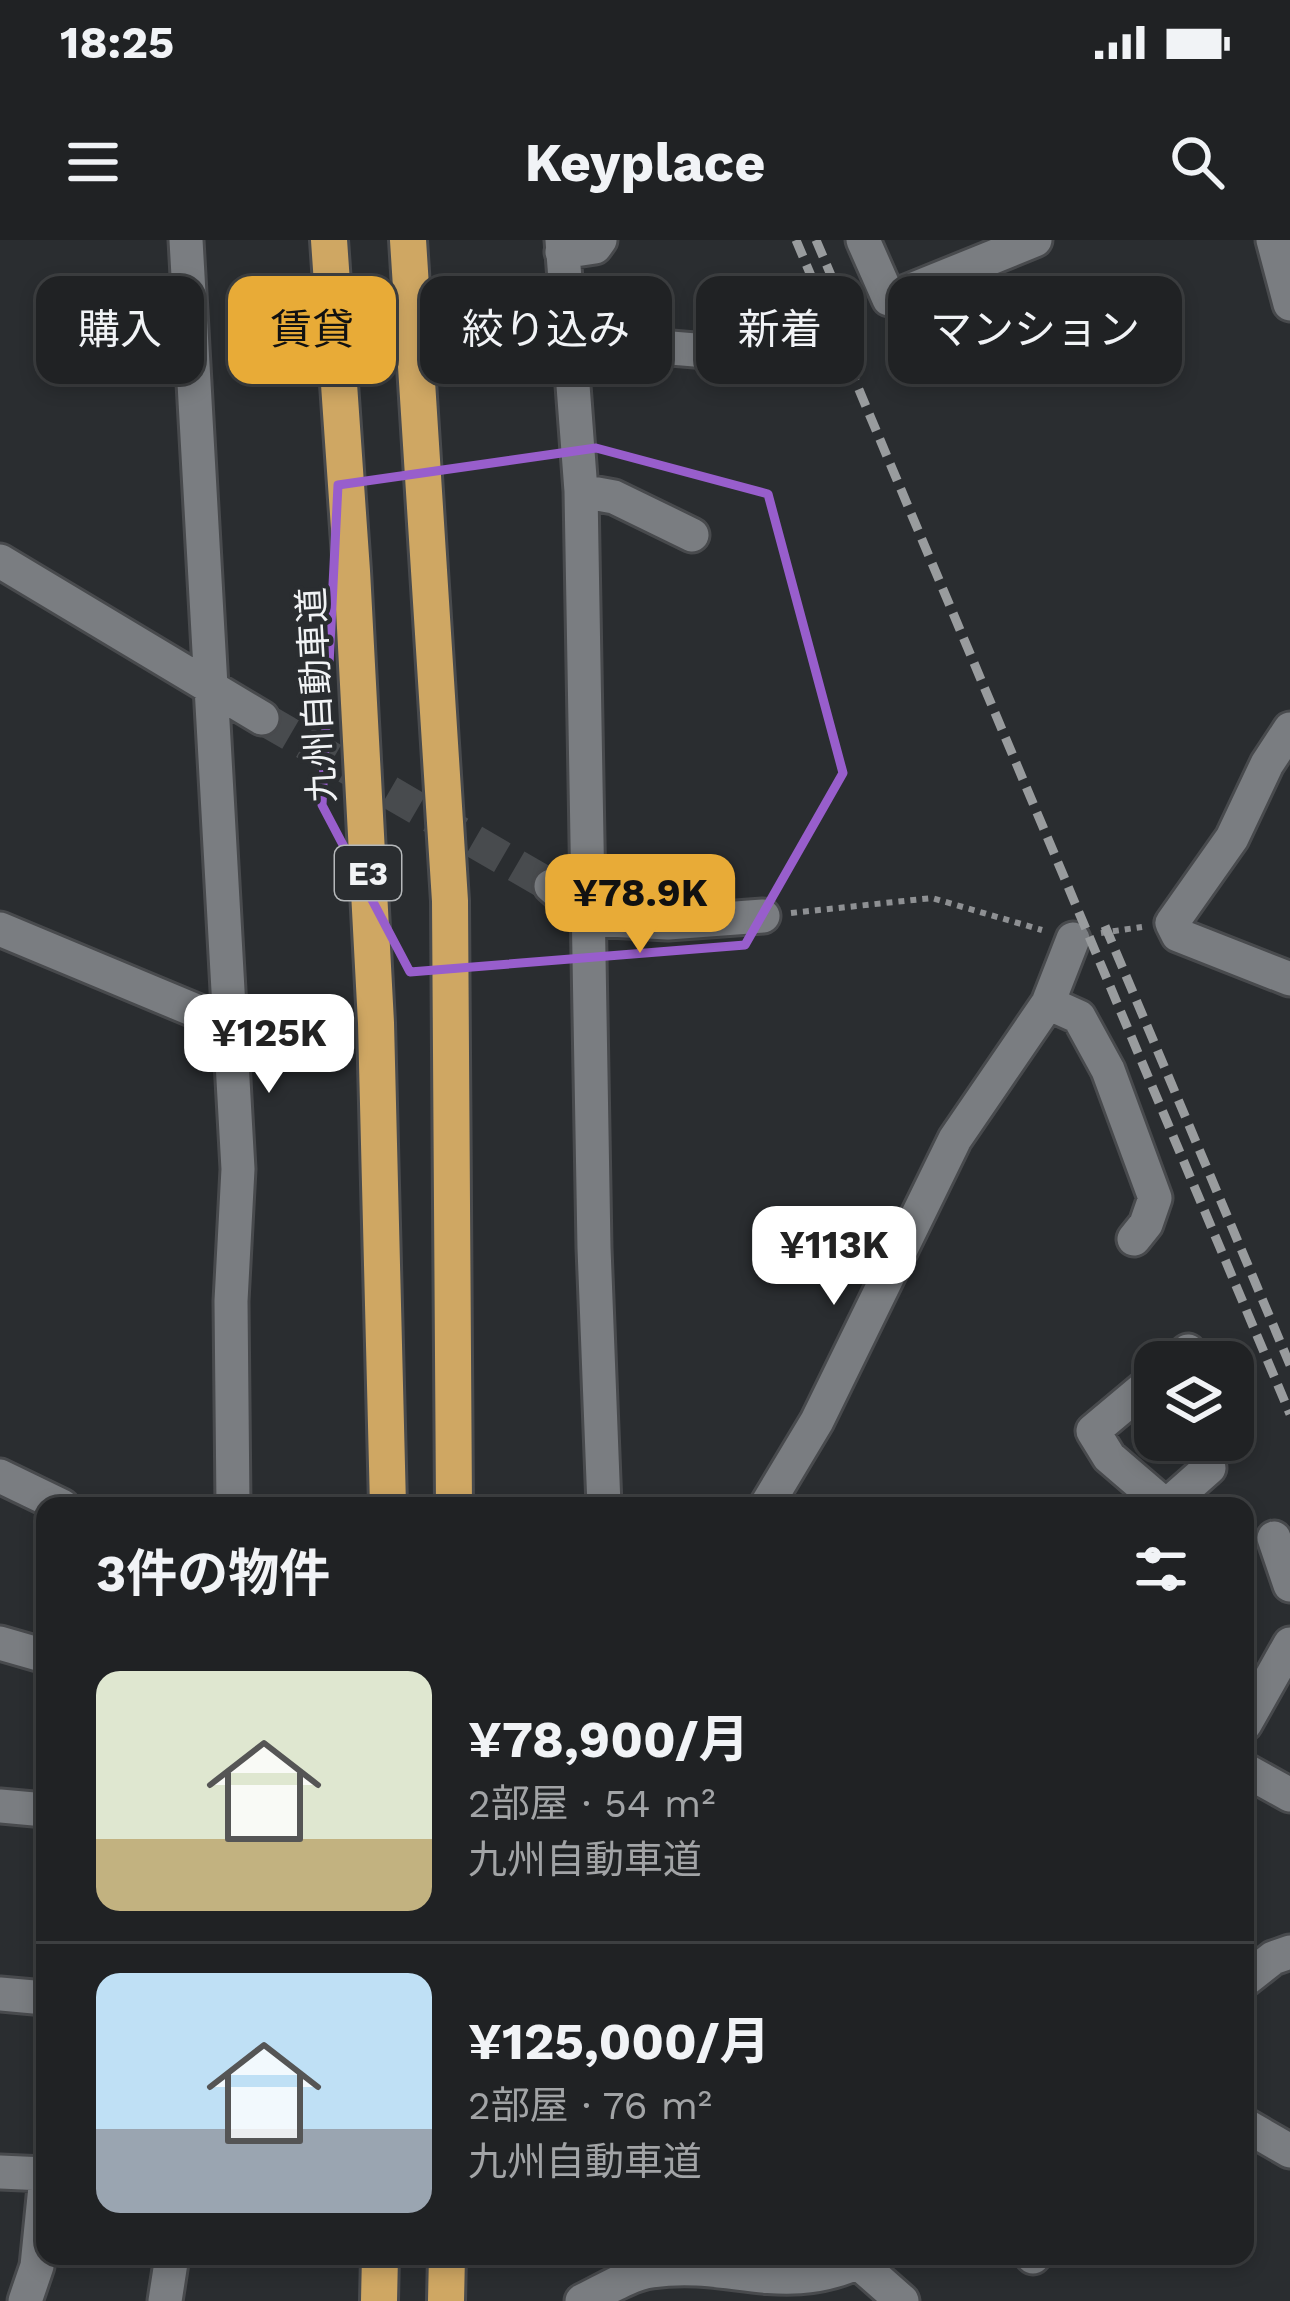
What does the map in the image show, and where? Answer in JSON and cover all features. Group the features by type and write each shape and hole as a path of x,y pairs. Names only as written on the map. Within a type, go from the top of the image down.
{"highway":[{"name":"九州自動車道","path":"329,240 354,595 376,1023 388,1497"},
{"name":"E3","path":"408,240 450,901 454,1497"},
{"path":"379,2301 380,2265"},
{"path":"446,2301 447,2265"}],"street":[{"path":"186,240 238,1169 230,1301 233,1497"},
{"path":"564,276 562,246 595,247 600,240"},
{"path":"863,240 889,299 1035,240"},
{"path":"1273,240 1290,304"},
{"path":"573,384 581,491 594,1249 604,1497"},
{"path":"581,491 614,497 692,535"},
{"path":"0,561 262,718"},
{"path":"1290,729 1267,764 1232,838 1172,923 1178,935 1290,979"},
{"path":"551,886 588,920 668,923 763,916"},
{"path":"0,929 230,1025"},
{"path":"771,1497 817,1421 955,1139 1048,1003 1073,939"},
{"path":"1048,1003 1079,1017 1108,1070 1155,1198 1146,1224 1134,1239"},
{"path":"1134,1397 1093,1432 1109,1457 1156,1497"},
{"path":"1176,1497 1209,1468"},
{"path":"0,1476 43,1497"},
{"path":"1274,1538 1290,1585"},
{"path":"0,1643 36,1653"},
{"path":"1254,1708 1290,1644"},
{"path":"1254,1775 1290,1795"},
{"path":"0,1806 36,1809"},
{"path":"0,1994 36,1997"},
{"path":"1254,2130 1290,2151"},
{"path":"0,2172 36,2174"},
{"path":"25,2301 37,2265"},
{"path":"165,2301 171,2265"},
{"path":"582,2301 647,2271 685,2270 714,2289 770,2288 824,2281 856,2265"},
{"path":"870,2265 902,2301"}],"path":[{"path":"763,916 932,898 1073,939 1172,923"}],"highlighted area":[{"path":"596,448 768,494 843,773 745,945 410,972 322,805 338,485"}],"tunnel":[{"path":"262,718 551,886"}],"railway":[{"path":"796,240 1290,1414"},
{"path":"816,240 831,276"},
{"path":"1105,926 1290,1365"}]}
